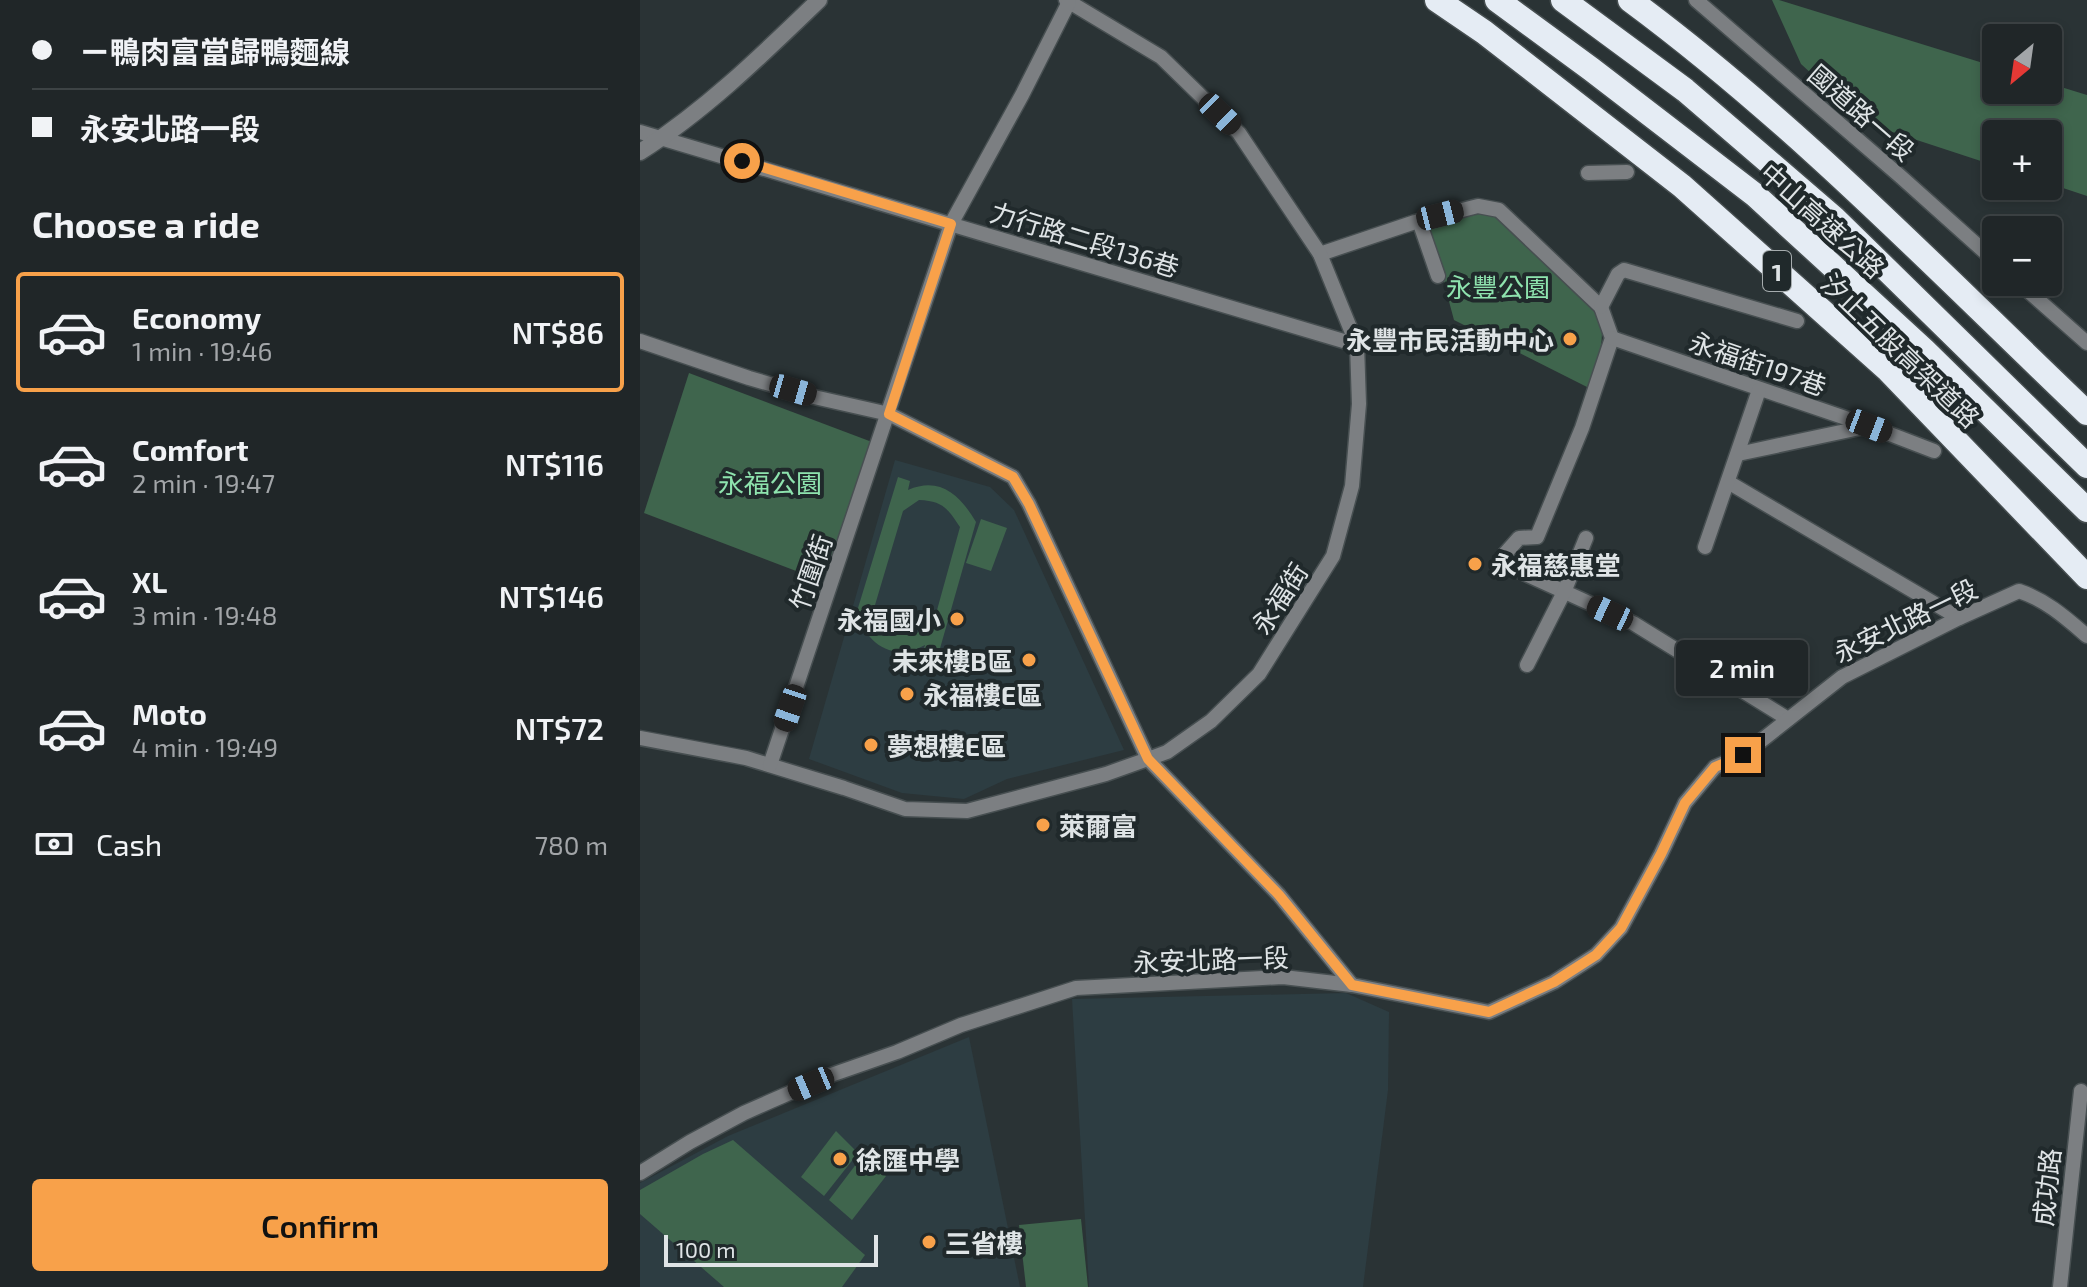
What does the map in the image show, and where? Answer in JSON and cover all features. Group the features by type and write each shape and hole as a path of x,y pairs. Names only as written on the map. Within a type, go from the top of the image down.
{"highway":[{"name":"汐止五股高架道路","path":"1437,0 1484,32 1682,186 1887,369 2087,577"},
{"name":"中山高速公路","path":"1497,0 1755,195 1924,350 2087,510"},
{"name":"中山高速公路","path":"1563,0 1685,90 1834,218 2087,466"},
{"path":"1630,0 1674,33 1823,161 2087,413"}],"street":[{"path":"640,152 751,65 819,0"},
{"name":"國道路一段","path":"1696,0 1982,249"},
{"name":"竹圍街","path":"770,765 951,224 1022,95 1068,1"},
{"name":"永福街","path":"640,738 746,758 905,809 967,811 1106,774 1167,752 1211,721 1259,674 1333,556 1352,486 1359,404 1357,345 1320,254 1239,133 1161,57 1068,1"},
{"name":"力行路二段136巷","path":"640,132 1357,345"},
{"path":"1588,173 1627,172"},
{"path":"1320,254 1419,221 1478,206 1499,210 1601,307 1612,338 1582,428 1537,537 1519,538 1503,556 1510,567 1633,623 1788,719"},
{"path":"1419,221 1438,276"},
{"path":"1601,307 1618,274 1624,270 1797,321"},
{"path":"2034,296 2087,343"},
{"name":"永福街197巷","path":"1612,338 1934,451"},
{"path":"640,341 749,378 889,414 1013,477 1029,504 1148,759 1279,895 1352,985"},
{"path":"1705,547 1759,390"},
{"path":"1738,454 1869,426"},
{"path":"1728,482 1959,618"},
{"path":"1527,665 1564,592 1586,538"},
{"name":"永安北路一段","path":"640,1173 690,1142 831,1075 961,1025 1076,988 1283,977 1352,985 1489,1012 1554,982 1596,955 1621,928 1685,803 1715,767 1743,755 1842,677 2019,591 2035,596 2064,615 2087,636"},
{"name":"成功路","path":"2060,1287 2081,1091"}],"shaded area":[{"name":"永福國小","path":"895,460 990,487 1014,510 1124,750 1007,779 964,799 902,793 809,759"},
{"path":"1346,993 1389,1012 1388,1090 1363,1287 1089,1287 1072,999"},
{"name":"徐匯中學","path":"969,1037 1020,1287 640,1287 640,1183 728,1136"}],"green space":[{"path":"1772,0 1982,63 1982,104 2062,104 2062,87 2087,95 2087,196 2062,188 2062,120 1982,120 1982,161 1865,123 1801,64"},
{"name":"永豐公園","path":"1480,210 1496,217 1600,317 1601,344 1587,387 1454,320 1429,227"},
{"name":"永福公園","path":"689,373 872,442 825,582 644,513"},
{"path":"898,477 910,481 908,490 930,485 956,496 976,522 937,659 922,655 925,645 902,652 881,646 866,631 858,608","holes":["919,500 944,507 960,527 934,621 917,633 899,634 882,622 875,605 903,511"]},
{"path":"981,519 1007,528 991,571 966,563"},
{"path":"836,1131 858,1153 824,1196 801,1177"},
{"path":"733,1140 865,1255 842,1287 724,1287 640,1214 640,1190"},
{"path":"863,1155 886,1176 852,1220 829,1200"},
{"path":"1081,1219 1088,1287 1026,1287 1019,1225"}],"place":[{"name":"永豐市民活動中心","path":"1570,339"},
{"name":"永福慈惠堂","path":"1475,564"},
{"name":"永福國小","path":"957,619"},
{"name":"未來樓B區","path":"1029,660"},
{"name":"永福樓E區","path":"907,694"},
{"name":"夢想樓E區","path":"871,745"},
{"name":"萊爾富","path":"1043,825"},
{"name":"徐匯中學","path":"840,1159"},
{"name":"三省樓","path":"929,1242"}],"route":[{"path":"742,161 951,224 889,414 1013,477 1029,504 1148,759 1279,895 1352,985 1489,1012 1554,982 1596,955 1621,928 1685,803 1715,767 1743,755"}]}
